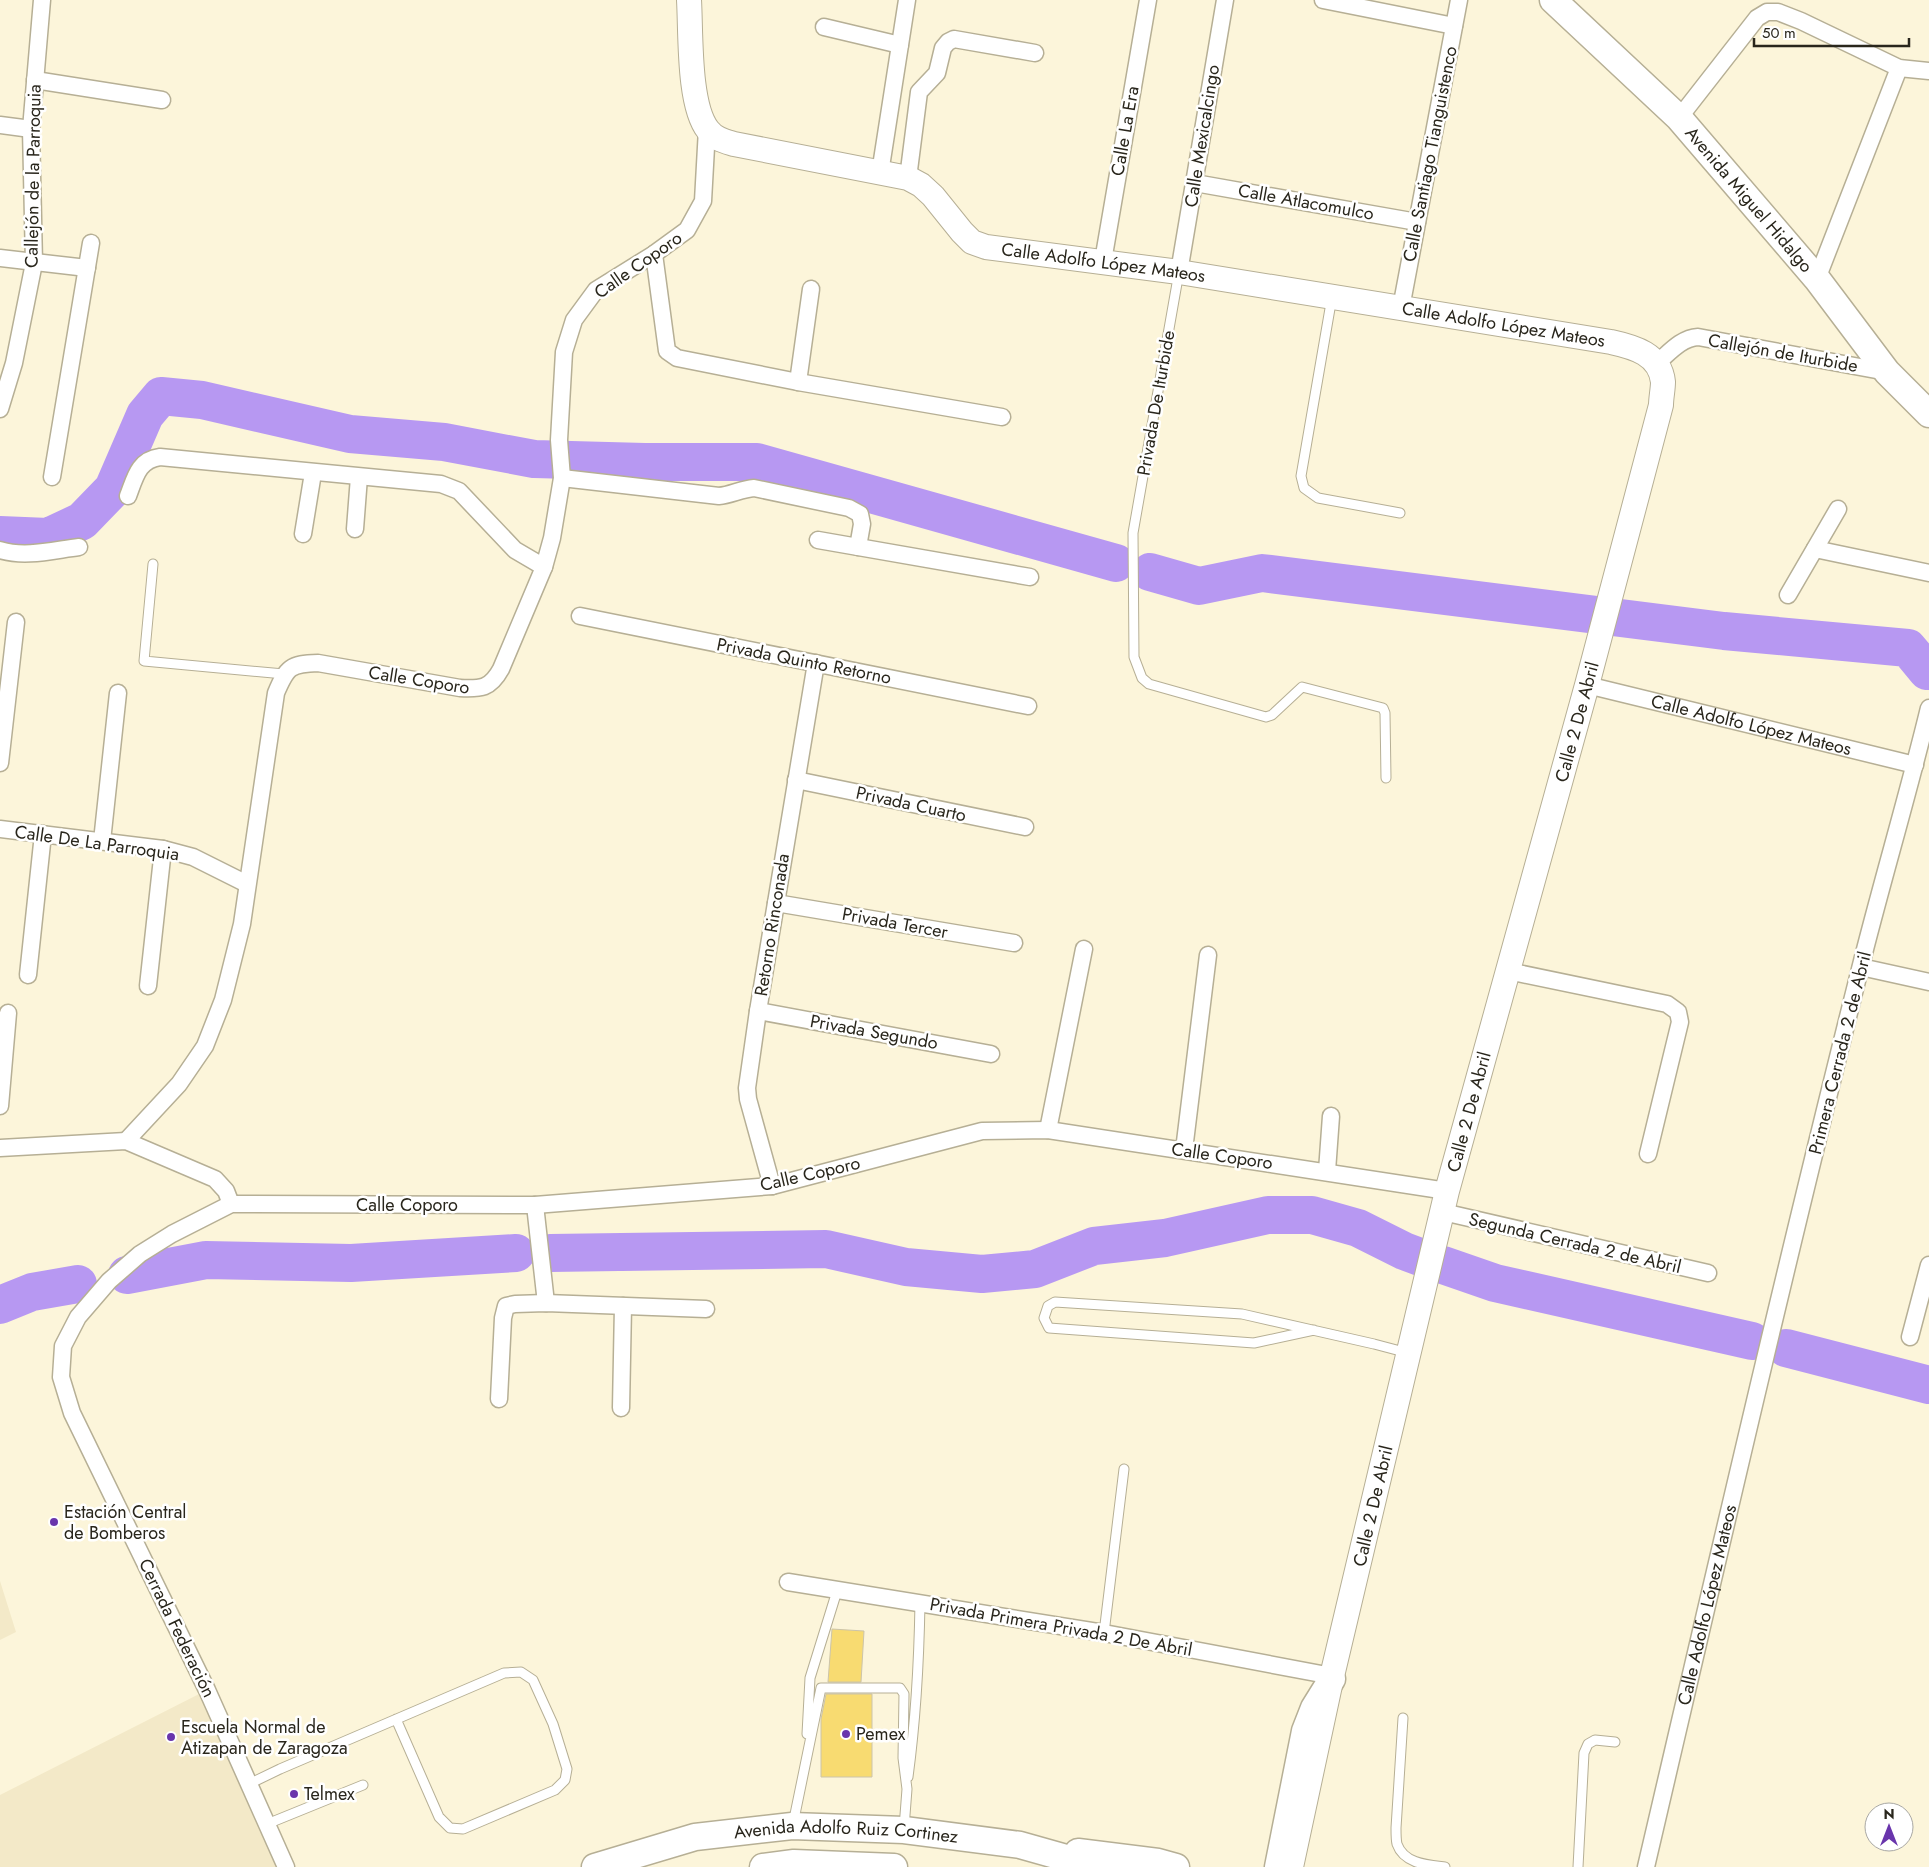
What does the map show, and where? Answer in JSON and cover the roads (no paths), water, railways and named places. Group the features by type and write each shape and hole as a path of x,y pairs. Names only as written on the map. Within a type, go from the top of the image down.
{"main road":[{"path":"689,0 694,93 707,129"},
{"name":"Avenida Miguel Hidalgo","path":"1553,0 1679,118 1818,279 1888,372 1929,414"},
{"name":"Calle Adolfo López Mateos","path":"707,129 718,139 734,144 908,178 922,185 934,196 972,242 986,247 1179,272 1611,342 1635,348 1657,363"},
{"name":"Calle 2 De Abril","path":"1292,1867 1332,1678 1445,1201 1587,686 1661,405 1662,382 1657,363"},
{"path":"1278,1867 1306,1731 1314,1708 1332,1678"},
{"name":"Avenida Adolfo Ruiz Cortinez","path":"595,1867 695,1837 792,1826 904,1830 1020,1845 1098,1867"},
{"path":"1020,1845 1116,1856 1176,1867"},
{"name":"Avenida Adolfo Ruiz Cortinez","path":"763,1867 794,1863 894,1867"}],"street":[{"name":"Callejón de la Parroquia","path":"0,409 7,362 34,263 31,129 39,0"},
{"path":"880,173 907,0"},
{"name":"Calle La Era","path":"1103,261 1148,0"},
{"name":"Calle Mexicalcingo","path":"1179,272 1225,0"},
{"path":"1323,0 1454,26"},
{"name":"Calle Santiago Tianguistenco","path":"1401,308 1459,0"},
{"path":"1679,118 1756,18 1767,12 1778,12 1801,21 1899,68 1929,71"},
{"path":"824,27 900,45"},
{"path":"908,178 919,92 937,73 944,48 948,42 954,39 1035,53"},
{"path":"1818,279 1899,68"},
{"path":"35,80 162,100"},
{"path":"0,125 31,129"},
{"name":"Calle Coporo","path":"284,674 298,664 318,662 460,688 478,689 494,682 544,567 552,538 562,478 559,440 564,352 574,320 596,290 654,254 688,230 703,201 707,129"},
{"name":"Calle Atlacomulco","path":"1195,183 1417,222"},
{"path":"52,477 91,243"},
{"path":"654,254 667,351 677,358 798,382 1002,417"},
{"path":"0,258 87,268"},
{"path":"798,382 811,289"},
{"name":"Callejón de Iturbide","path":"1657,363 1681,342 1689,338 1698,337 1888,372"},
{"path":"128,496 137,471 150,458 450,486 466,497 515,550 544,567"},
{"path":"303,534 313,473"},
{"path":"355,529 359,477"},
{"path":"562,478 719,496 731,495 745,488 754,488 849,508 860,514 862,524 858,547"},
{"path":"1788,594 1838,509"},
{"path":"818,540 1030,577"},
{"path":"0,550 34,553 79,547"},
{"path":"1815,549 1929,573"},
{"name":"Privada Quinto Retorno","path":"580,616 1028,706"},
{"path":"0,763 16,622"},
{"name":"Retorno Rinconada","path":"772,1186 748,1100 747,1088 816,663"},
{"path":"126,1141 179,1084 205,1046 223,1000 242,924 276,693 284,674"},
{"name":"Calle Adolfo López Mateos","path":"1587,686 1915,765"},
{"path":"102,841 118,693"},
{"name":"Primera Cerrada 2 de Abril","path":"1769,1343 1861,967 1929,708"},
{"name":"Privada Cuarto","path":"796,780 1026,827"},
{"name":"Calle De La Parroquia","path":"0,829 162,848 193,857 247,884"},
{"path":"28,975 43,834"},
{"path":"148,986 162,848"},
{"name":"Privada Tercer","path":"776,902 1014,943"},
{"path":"1048,1130 1084,949"},
{"path":"1184,1150 1208,955"},
{"path":"1861,967 1929,982"},
{"path":"1508,971 1667,1004 1678,1012 1680,1022 1648,1154"},
{"name":"Privada Segundo","path":"758,1011 991,1054"},
{"path":"0,1106 8,1013"},
{"path":"1327,1171 1331,1116"},
{"name":"Calle Coporo","path":"231,1204 535,1205 772,1186 982,1131 1048,1130 1327,1171 1445,1201"},
{"path":"0,1148 126,1141 215,1179 226,1191 231,1204"},
{"name":"Segunda Cerrada 2 de Abril","path":"1445,1201 1708,1274"},
{"name":"Cerrada Federación","path":"231,1204 172,1234 140,1254 109,1281 78,1317 63,1346 61,1377 72,1413 203,1681 286,1867"},
{"path":"535,1205 546,1303"},
{"path":"1910,1337 1929,1264"},
{"path":"499,1399 503,1318 506,1306 546,1303 706,1309"},
{"path":"621,1408 623,1306"},
{"name":"Calle Adolfo López Mateos","path":"1646,1867 1769,1343"},
{"name":"Privada Primera Privada 2 De Abril","path":"788,1582 1104,1633 1332,1678"}],"lane":[{"name":"Privada De Iturbide","path":"1179,272 1133,533 1134,657 1142,678 1149,684 1266,717 1272,714 1302,687 1383,708 1386,713 1386,778"},
{"path":"1332,297 1301,476 1304,488 1318,498 1400,513"},
{"path":"154,564 144,660 284,674"},
{"path":"1314,1330 1254,1343 1050,1328 1044,1318 1048,1306 1055,1302 1242,1314 1314,1330 1409,1354"},
{"path":"1104,1633 1124,1469"},
{"path":"807,1754 807,1709 810,1678 837,1591"},
{"path":"904,1830 918,1692 920,1603"},
{"path":"249,1784 396,1719 504,1673 521,1672 533,1680 553,1724 567,1769 565,1780 555,1790 463,1829 450,1828 439,1817 396,1719"},
{"path":"792,1826 822,1687 900,1688 904,1694 903,1758 907,1789"},
{"path":"1403,1718 1396,1828 1398,1845 1408,1859 1445,1867"},
{"path":"1578,1867 1584,1753 1588,1744 1595,1740 1615,1742"},
{"path":"266,1824 363,1784"}],"waterway":[{"path":"0,535 48,537 82,521 113,489 145,415 161,396 202,400 350,434 444,442 534,459 645,462 757,462 1116,563"},
{"path":"1150,572 1199,586 1262,573 1724,631 1908,648 1927,671"},
{"path":"550,1253 826,1249 906,1267 982,1274 1035,1269 1094,1246 1165,1238 1268,1215 1312,1215 1358,1228 1420,1257"},
{"path":"127,1275 206,1260 351,1263 516,1253"},
{"path":"1443,1265 1495,1283 1752,1341"},
{"path":"0,1305 32,1292 78,1284"},
{"path":"1786,1348 1929,1385"}],"place":[{"name":"Estación Central de Bomberos","path":"54,1522"},
{"name":"Pemex","path":"846,1734"},
{"name":"Escuela Normal de Atizapan de Zaragoza","path":"171,1737"},
{"name":"Telmex","path":"294,1794"}]}
